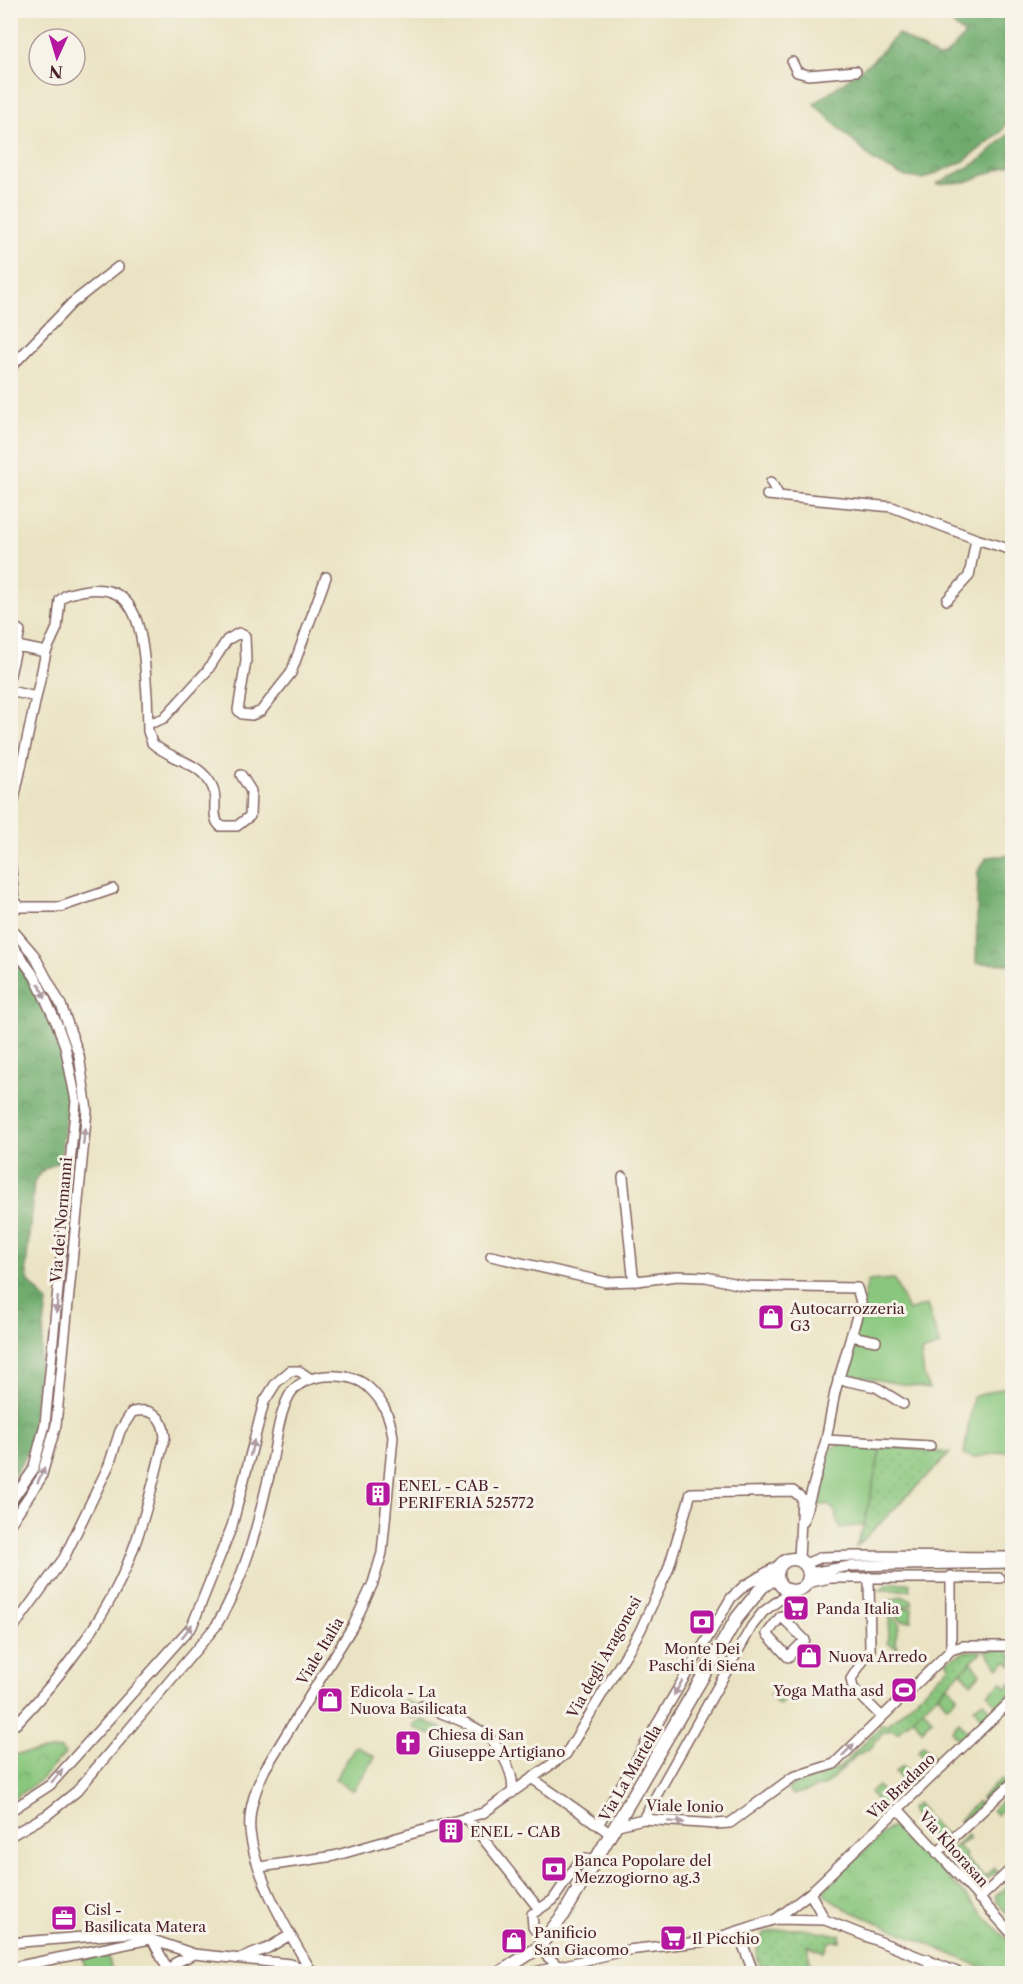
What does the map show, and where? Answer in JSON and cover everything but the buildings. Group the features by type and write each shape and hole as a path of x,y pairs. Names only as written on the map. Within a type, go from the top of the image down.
{"street":[{"path":"792,62 798,72 808,75 856,70"},
{"path":"10,368 72,303 118,267"},
{"path":"771,482 779,496"},
{"path":"767,495 892,507 1012,550"},
{"path":"947,600 969,576 976,539"},
{"path":"148,721 154,722 164,718 207,671 227,640 239,633 245,636 247,647 237,710 242,714 252,715 261,711 291,673 326,577"},
{"path":"10,818 46,652 57,628 62,597 71,593 99,590 117,594 131,606 137,615 143,650 148,721 152,743 186,761 212,784 216,820 220,826 237,826 250,816 250,791 242,776"},
{"path":"10,624 20,631 10,675"},
{"path":"17,646 46,652"},
{"path":"10,691 36,697"},
{"path":"10,858 14,900 20,907 60,907 112,889"},
{"name":"Via dei Normanni","path":"10,927 34,955 61,1005 79,1055 85,1082 87,1110 56,1425 41,1478 10,1524"},
{"name":"Via dei Normanni","path":"10,942 35,976 57,1024 65,1046 76,1101 45,1424 33,1470 10,1503"},
{"path":"623,1177 633,1275 637,1281"},
{"path":"491,1256 516,1259 605,1282 677,1276 716,1279 746,1286 806,1282 857,1288 861,1295 854,1307 851,1336 838,1379 813,1503 800,1527"},
{"path":"851,1336 876,1341"},
{"name":"Viale Italia","path":"10,1811 50,1785 192,1626 232,1526 264,1402 276,1383 290,1371 298,1371 311,1379 338,1377 360,1380 373,1391 391,1421 393,1437 382,1553 363,1606 266,1769 256,1790 250,1831 260,1867 290,1935 312,1972"},
{"path":"10,1836 47,1815 77,1791 216,1626 234,1596 257,1529 282,1415 289,1394 301,1383 311,1379"},
{"path":"838,1379 876,1387 903,1404"},
{"path":"10,1632 64,1558 109,1465 126,1420 132,1412 141,1410 153,1412 164,1427 165,1437 145,1514 129,1561 110,1599 50,1688 16,1724 10,1726"},
{"path":"826,1440 886,1440 930,1446"},
{"name":"Via degli Aragonesi","path":"260,1867 334,1856 483,1813 566,1754 640,1631 668,1570 691,1493 793,1491 802,1498 800,1527 805,1570"},
{"path":"643,1820 752,1626 763,1612 791,1591 801,1589 805,1570 822,1557 1012,1557"},
{"path":"598,1825 731,1598 744,1586 774,1573 791,1558 805,1570 830,1578 951,1576 1000,1578"},
{"path":"805,1570 850,1566 1012,1563"},
{"path":"774,1573 783,1588 791,1591"},
{"name":"Via La Martella","path":"498,1974 541,1945 564,1914 737,1617 774,1573"},
{"path":"951,1576 951,1650 963,1646 1012,1646"},
{"path":"868,1577 870,1650 851,1679 854,1688 882,1717"},
{"path":"744,1586 752,1599"},
{"name":"Viale Ionio","path":"615,1829 643,1820 730,1823 793,1777 834,1764 951,1650"},
{"name":"Via Bradano","path":"776,1919 810,1893 1012,1700"},
{"path":"423,1706 481,1731 508,1764 514,1782 512,1793"},
{"path":"551,1792 549,1775 555,1763"},
{"path":"533,1779 598,1825 615,1829"},
{"path":"937,1853 1012,1783"},
{"name":"Via Khorasan","path":"899,1810 1012,1934"},
{"path":"466,1817 539,1909"},
{"path":"558,1965 541,1945 531,1921 532,1914 554,1900 579,1862 586,1859 595,1861"},
{"path":"979,1899 1012,1868"},
{"path":"810,1893 825,1920"},
{"path":"527,1974 628,1950 707,1941 776,1919 825,1920 962,1974"},
{"path":"738,1932 754,1974"},
{"path":"10,1943 122,1933 152,1939 194,1954 290,1964 312,1972"},
{"path":"240,1959 268,1948 290,1935"},
{"path":"10,1968 152,1939"},
{"path":"152,1939 170,1974"},
{"path":"170,1974 175,1963 194,1954"},
{"path":"927,1959 932,1974"}],"green space":[{"path":"937,11 1012,11 1012,115 1001,132 964,161 923,179 906,177 875,162 814,104 872,61 898,34 937,57 945,56 965,35"},
{"path":"1012,131 1012,164 966,182 936,184 978,162"},
{"path":"1012,855 1012,964 976,963 978,871 987,857"},
{"path":"11,954 17,960 55,1034 69,1090 60,1161 43,1170 34,1182 26,1269 29,1282 47,1302 29,1450 11,1480"},
{"path":"894,1279 908,1311 927,1305 940,1346 921,1352 924,1376 929,1389 845,1374 868,1281"},
{"path":"1012,1385 1012,1450 973,1458 964,1454 973,1397"},
{"path":"843,1443 881,1446 864,1525 840,1528 835,1511 828,1505 815,1505 827,1450"},
{"path":"881,1446 950,1453 855,1548 864,1525"},
{"path":"889,1583 910,1583 910,1590 879,1590"},
{"path":"901,1596 912,1600 912,1605 902,1606 891,1612 887,1608 889,1601"},
{"path":"903,1608 912,1608 911,1621 902,1621 893,1614"},
{"path":"890,1616 900,1624 895,1639 898,1648 887,1643"},
{"path":"985,1650 1007,1650 1012,1657 1012,1666 1007,1661 999,1668"},
{"path":"967,1651 982,1651 898,1732 891,1729 882,1733 871,1748 857,1755 824,1786 793,1795 787,1789 798,1782 839,1768 883,1724 887,1726 950,1666 946,1661"},
{"path":"972,1662 981,1674 971,1683 961,1671"},
{"path":"1002,1682 1006,1688 1012,1682 1012,1692 997,1706 988,1694"},
{"path":"948,1685 957,1696 947,1706 938,1694"},
{"path":"779,1687 788,1696 779,1705 769,1695"},
{"path":"403,1700 416,1705 420,1716 411,1718 408,1711 402,1713 401,1702"},
{"path":"983,1701 991,1711 983,1720 974,1708"},
{"path":"923,1708 932,1720 922,1730 913,1717"},
{"path":"423,1720 445,1732 436,1737 414,1728 413,1725"},
{"path":"959,1722 968,1733 960,1741 951,1731"},
{"path":"923,1745 938,1762 931,1768 918,1751"},
{"path":"356,1746 375,1757 353,1791 335,1779"},
{"path":"61,1749 65,1754 41,1779 11,1801 11,1755"},
{"path":"903,1766 917,1783 910,1788 895,1772"},
{"path":"1001,1779 1005,1784 986,1802 981,1798"},
{"path":"878,1786 893,1805 887,1812 870,1792"},
{"path":"1010,1793 1012,1800 997,1815 992,1810"},
{"path":"977,1802 982,1805 961,1823 959,1820"},
{"path":"917,1803 925,1812 923,1814 948,1837 939,1843 912,1814 910,1809"},
{"path":"897,1826 903,1829 1012,1945 1012,1973 995,1973 846,1909 825,1895 824,1889 890,1827"},
{"path":"967,1835 970,1838 957,1846 966,1855 964,1858 985,1877 994,1868 998,1872 987,1878 985,1883 979,1883 949,1851"},
{"path":"1012,1882 1012,1919 995,1897"},
{"path":"785,1929 808,1929 840,1935 840,1941 830,1941 824,1952 807,1945 812,1973 763,1973 757,1957 759,1944 765,1933"},
{"path":"108,1954 112,1973 86,1973 83,1959"}],"place":[{"name":"Autocarrozzeria G3","path":"771,1317"},
{"name":"ENEL - CAB - PERIFERIA 525772","path":"378,1494"},
{"name":"Panda Italia","path":"796,1608"},
{"name":"Monte Dei Paschi di Siena","path":"702,1622"},
{"name":"Nuova Arredo","path":"809,1656"},
{"name":"Yoga Matha asd","path":"904,1690"},
{"name":"Edicola - La Nuova Basilicata","path":"330,1700"},
{"name":"Chiesa di San Giuseppe Artigiano","path":"408,1743"},
{"name":"ENEL - CAB","path":"451,1831"},
{"name":"Banca Popolare del Mezzogiorno ag.3","path":"554,1869"},
{"name":"Cisl - Basilicata Matera","path":"64,1918"},
{"name":"Il Picchio","path":"673,1938"},
{"name":"Panificio San Giacomo","path":"514,1941"}]}
